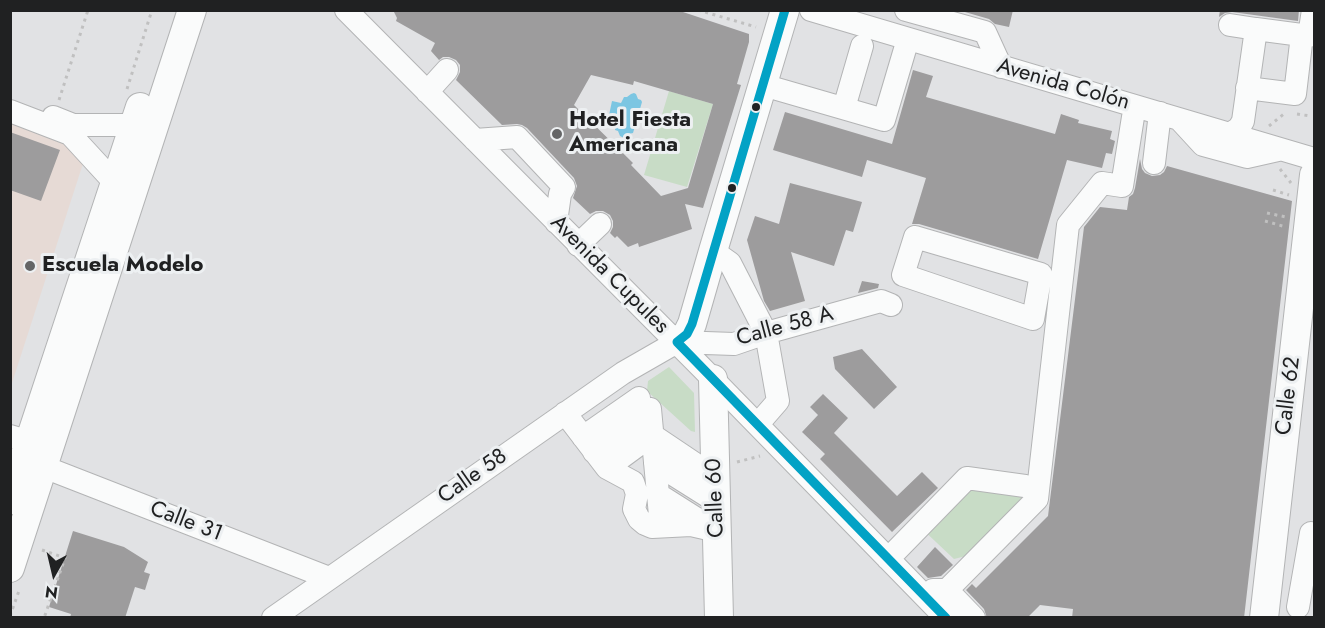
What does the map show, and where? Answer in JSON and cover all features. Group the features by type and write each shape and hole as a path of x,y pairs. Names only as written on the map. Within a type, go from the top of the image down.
{"main road":[{"path":"10,500 20,439 115,183 171,10"},
{"path":"10,568 192,10"},
{"path":"677,342 687,334 692,324 785,10"},
{"name":"Calle 62","path":"1264,610 1304,180"},
{"name":"Calle 60","path":"713,379 723,481 717,531 719,618"}],"street":[{"name":"Avenida Cupules","path":"346,10 758,424 945,618"},
{"name":"Avenida Colón","path":"811,10 844,14 986,69 1230,134 1280,159 1314,159"},
{"path":"906,10 985,32 986,69"},
{"path":"1247,88 1294,94 1299,59 1309,36 1313,10"},
{"path":"1230,25 1308,38"},
{"path":"1230,134 1239,128 1243,121 1256,29"},
{"path":"763,85 884,120 908,39"},
{"path":"844,108 862,46"},
{"path":"427,92 447,70"},
{"path":"10,101 73,125 134,125"},
{"path":"10,111 70,134 115,183"},
{"path":"1154,163 1169,116 1203,145 1247,157 1280,159"},
{"path":"947,590 1037,499 1068,225 1102,183 1122,186 1133,117"},
{"path":"475,140 502,138 560,194 556,222"},
{"path":"578,245 600,224"},
{"path":"915,237 1041,274 1033,320 903,275 915,237"},
{"path":"713,250 730,262 766,333 778,401 758,424"},
{"name":"Calle 58 A","path":"677,342 734,344 766,333 886,303 903,275"},
{"name":"Calle 58","path":"273,618 623,373 677,342"},
{"path":"595,452 639,398"},
{"path":"565,413 595,452 633,482 636,494 634,509 639,519 645,524 652,526 691,525 717,531"},
{"path":"595,452 652,435 723,481"},
{"path":"652,435 662,526"},
{"path":"655,463 723,481"},
{"name":"Calle 31","path":"44,467 328,578"},
{"path":"888,559 967,478 1025,486"},
{"path":"658,495 717,531"},
{"path":"1264,610 1306,608 1311,532"},
{"path":"919,589 947,590 974,618"}],"path":[{"path":"57,104 88,10"},
{"path":"698,10 761,28"},
{"path":"1266,128 1284,113 1310,116"},
{"path":"1280,159 1304,180"},
{"path":"1273,190 1280,192"},
{"path":"1267,213 1275,214"},
{"path":"1265,221 1290,231"},
{"path":"723,481 761,456"},
{"path":"42,550 65,558 45,618"}],"shaded area":[{"name":"Escuela Modelo","path":"11,116 89,145 11,386"}],"green space":[{"path":"669,91 713,104 687,187 644,175"},
{"path":"669,367 694,393 695,432 691,431 647,391 648,381"},
{"path":"967,478 1025,486 1024,505 966,556 954,559 919,526"}],"water":[{"path":"634,93 642,102 633,133 624,138 615,130 616,122 608,120 612,101 621,103 624,97"}],"building":[{"name":"Hotel Fiesta Americana","path":"393,10 677,10 749,34 749,42 737,84 741,85 703,208 685,204 692,229 639,247 638,243 628,247 617,236 615,238 610,233 613,221 610,215 603,211 590,214 573,198 577,186 574,178 527,128 517,124 502,125 456,80 460,72 460,65 456,60 443,57 439,60 431,51 435,43 396,21","holes":["591,75 633,85 634,81 713,104 688,188 661,196 631,165 633,163 574,105"]},
{"path":"958,10 1013,10 1009,27"},
{"path":"1220,10 1299,10 1298,21 1232,12 1219,17"},
{"path":"913,70 933,76 926,97 1055,134 1061,114 1079,120 1078,123 1112,131 1110,139 1115,141 1112,154 1106,153 1102,168 1067,160 1038,259 919,224 912,224 926,178 867,160 862,177 773,150 785,112 892,144"},
{"path":"10,132 60,150 41,201 10,190"},
{"path":"1140,159 1142,169 1152,176 1160,175 1167,166 1292,201 1244,618 1072,618 1073,609 1040,605 1027,618 987,618 984,609 966,590 972,584 976,588 1048,516 1084,227 1100,207 1127,210 1129,197 1135,188"},
{"path":"790,183 862,202 853,232 846,230 834,266 791,252 805,301 770,311 764,301 747,240 755,216 779,224"},
{"path":"862,281 879,284 878,288 858,293"},
{"path":"862,349 897,387 874,409 835,369 833,357"},
{"path":"823,394 848,418 834,433 897,496 922,472 938,488 892,532 820,459 825,454 802,432 818,415 810,407"},
{"path":"73,531 124,547 148,562 144,572 150,574 145,590 135,587 125,618 70,618 71,614 49,607"},
{"path":"935,547 953,565 941,576 928,578 917,567"}],"transit line":[{"path":"785,10 692,324 687,334 677,342 946,618"}],"place":[{"name":"Hotel Fiesta Americana","path":"557,134"},
{"name":"Escuela Modelo","path":"30,266"}]}
